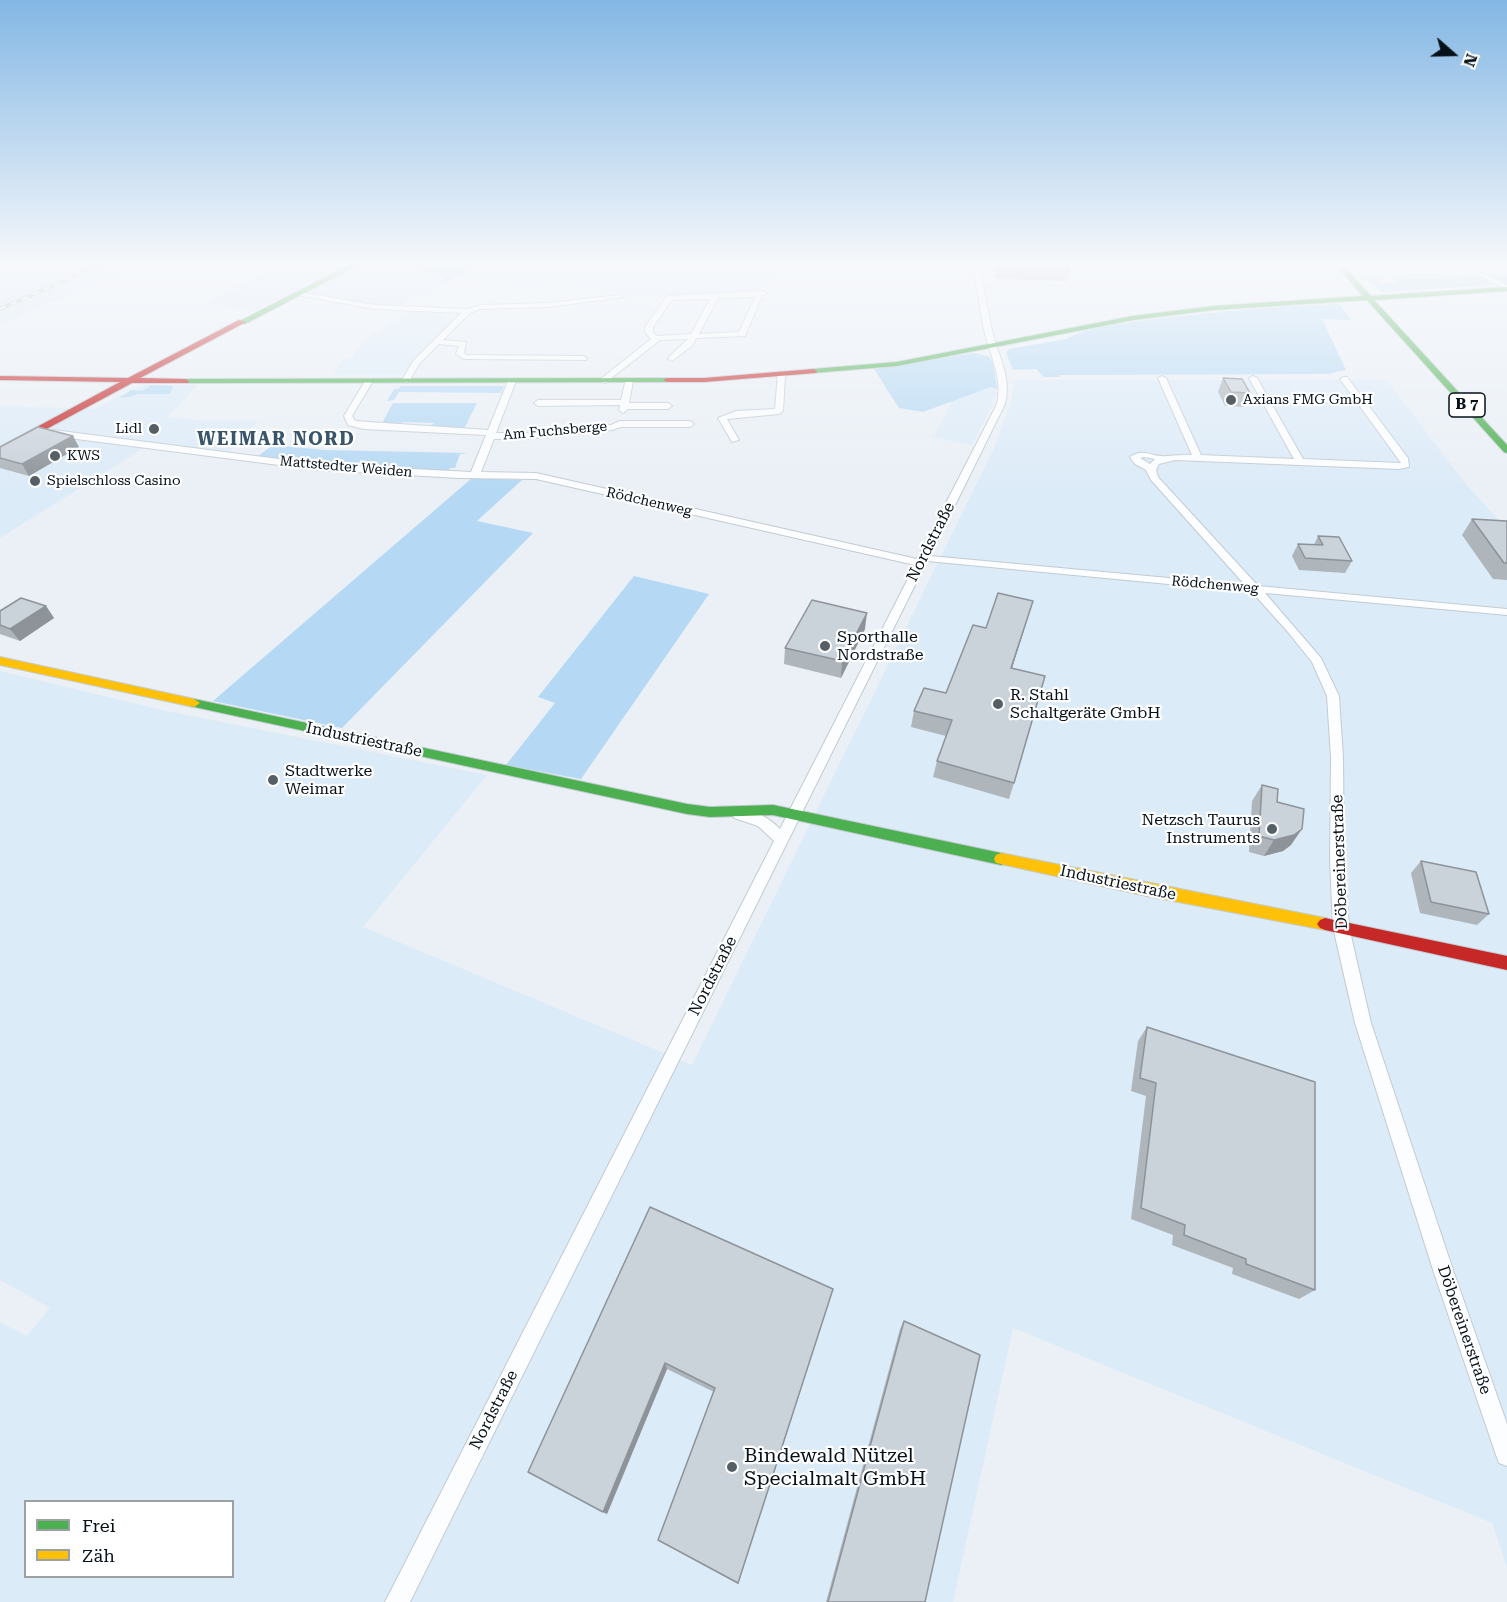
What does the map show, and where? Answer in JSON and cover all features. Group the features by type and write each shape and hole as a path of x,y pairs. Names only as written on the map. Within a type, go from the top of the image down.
{"street":[{"path":"0,451 212,339"},
{"path":"405,381 417,362 441,339"},
{"path":"602,381 656,339"},
{"path":"672,359 693,339"},
{"name":"Nordstraße","path":"397,1602 1003,398 1005,379 991,339"},
{"path":"0,378 130,381 692,380 889,365 1034,339"},
{"name":"B 7","path":"1406,339 1507,450"},
{"path":"438,342 463,344 460,354 464,357 583,358"},
{"path":"735,440 722,418 736,414 779,411 781,375"},
{"path":"1162,378 1197,457"},
{"path":"1253,378 1300,462"},
{"path":"1152,469 1156,462 1164,459 1197,457 1406,465 1406,460 1344,379"},
{"name":"Am Fuchsberge","path":"369,381 348,416 351,423 526,436 620,424 690,424"},
{"path":"475,475 512,381"},
{"path":"624,404 629,381"},
{"name":"Am Fuchsberge","path":"538,403 668,406"},
{"name":"Am Fuchsberge","path":"620,424 624,404"},
{"name":"Mattstedter Weiden","path":"40,429 318,467 475,475"},
{"name":"Döbereinerstraße","path":"1164,459 1144,454 1135,457 1137,462 1152,469 1154,478 1292,629 1317,661 1333,696 1337,758 1337,862 1341,927 1363,1023 1444,1273 1507,1455"},
{"name":"Rödchenweg","path":"475,475 536,476 922,561 1256,588 1507,612"},
{"name":"Industriestraße","path":"0,661 675,807 710,812 772,810 794,814 1147,890 1341,927 1507,963"},
{"name":"Industriestraße","path":"730,812 755,818 771,826 781,840"}],"shaded area":[{"path":"364,339 437,339 416,359 404,375 332,375 343,359 351,359"},
{"path":"1066,339 1331,339 1346,370 1328,374 1059,375 1060,377 1044,377 1036,369 1013,370 1006,353 1009,349"},
{"path":"974,353 988,356 993,362 997,389 991,387 923,412 899,408 874,369"},
{"path":"1015,380 1387,380 1464,482 1507,529 1507,1567 1492,1523 1013,1328 953,1602 0,1602 0,1322 27,1336 50,1308 0,1280 0,671 162,710 487,775 363,927 692,1065 994,448 1010,405"},
{"path":"145,385 197,385 166,417 205,421 258,421 245,438 228,452 152,443 0,538 0,406 95,409"},
{"path":"152,385 173,386 170,394 137,394 119,398 131,390 142,391"},
{"path":"400,386 504,386 501,393 399,392 394,400 387,401 394,389 399,389"},
{"path":"991,387 997,389 993,403 972,445 934,437 952,401"},
{"path":"393,403 477,403 464,429 428,427 434,423 404,422 397,425 381,425"},
{"path":"273,445 326,450 469,453 460,454 455,468 450,468 448,472 324,465 258,456"},
{"path":"472,478 522,480 477,521 533,533 342,728 213,701"},
{"path":"634,576 709,594 581,779 506,765 555,703 538,697"}],"building":[{"path":"1223,378 1242,379 1250,393 1231,392"},
{"path":"38,427 73,436 22,464 0,458 0,447"},
{"path":"1472,519 1507,521 1507,563 1504,563"},
{"path":"1318,536 1339,537 1352,561 1305,558 1298,544 1323,545"},
{"name":"R. Stahl Schaltgeräte GmbH","path":"998,593 1033,601 1011,668 1045,676 1014,783 937,761 952,720 914,711 924,688 946,693 973,625 986,628"},
{"path":"21,598 46,606 10,629 0,625 0,611"},
{"name":"Sporthalle Nordstraße","path":"812,600 867,613 842,661 785,648"},
{"path":"1262,785 1278,789 1277,802 1304,809 1302,829 1294,835 1274,840 1259,836"},
{"path":"1421,861 1476,872 1489,914 1431,902"},
{"path":"1147,1027 1315,1082 1315,1290 1246,1264 1246,1259 1184,1235 1185,1225 1141,1208 1156,1083 1140,1078"},
{"path":"650,1207 833,1289 738,1583 658,1540 715,1388 665,1363 603,1512 528,1472"},
{"name":"Bindewald Nützel Specialmalt GmbH","path":"904,1321 980,1355 925,1602 828,1602"}],"traffic: fast":[{"path":"813,371 897,364 1026,339"},
{"path":"1406,339 1507,450"},
{"path":"185,381 667,380"},
{"path":"194,703 687,809 710,812 773,810 1001,859"}],"traffic: slow":[{"path":"0,661 194,703"},
{"path":"1001,859 1325,924"}],"traffic: jam":[{"path":"0,451 209,339"},
{"path":"667,380 704,380 813,371"},
{"path":"0,378 185,381"},
{"path":"1325,924 1507,963"}],"place":[{"name":"Axians FMG GmbH","path":"1231,400"},
{"name":"Lidl","path":"154,429"},
{"name":"KWS","path":"55,456"},
{"name":"Spielschloss Casino","path":"35,481"},
{"name":"Sporthalle Nordstraße","path":"825,646"},
{"name":"R. Stahl Schaltgeräte GmbH","path":"998,704"},
{"name":"Stadtwerke Weimar","path":"273,780"},
{"name":"Netzsch Taurus Instruments","path":"1272,829"},
{"name":"Bindewald Nützel Specialmalt GmbH","path":"732,1467"}],"district":[{"name":"WEIMAR NORD","path":"276,440"}]}
